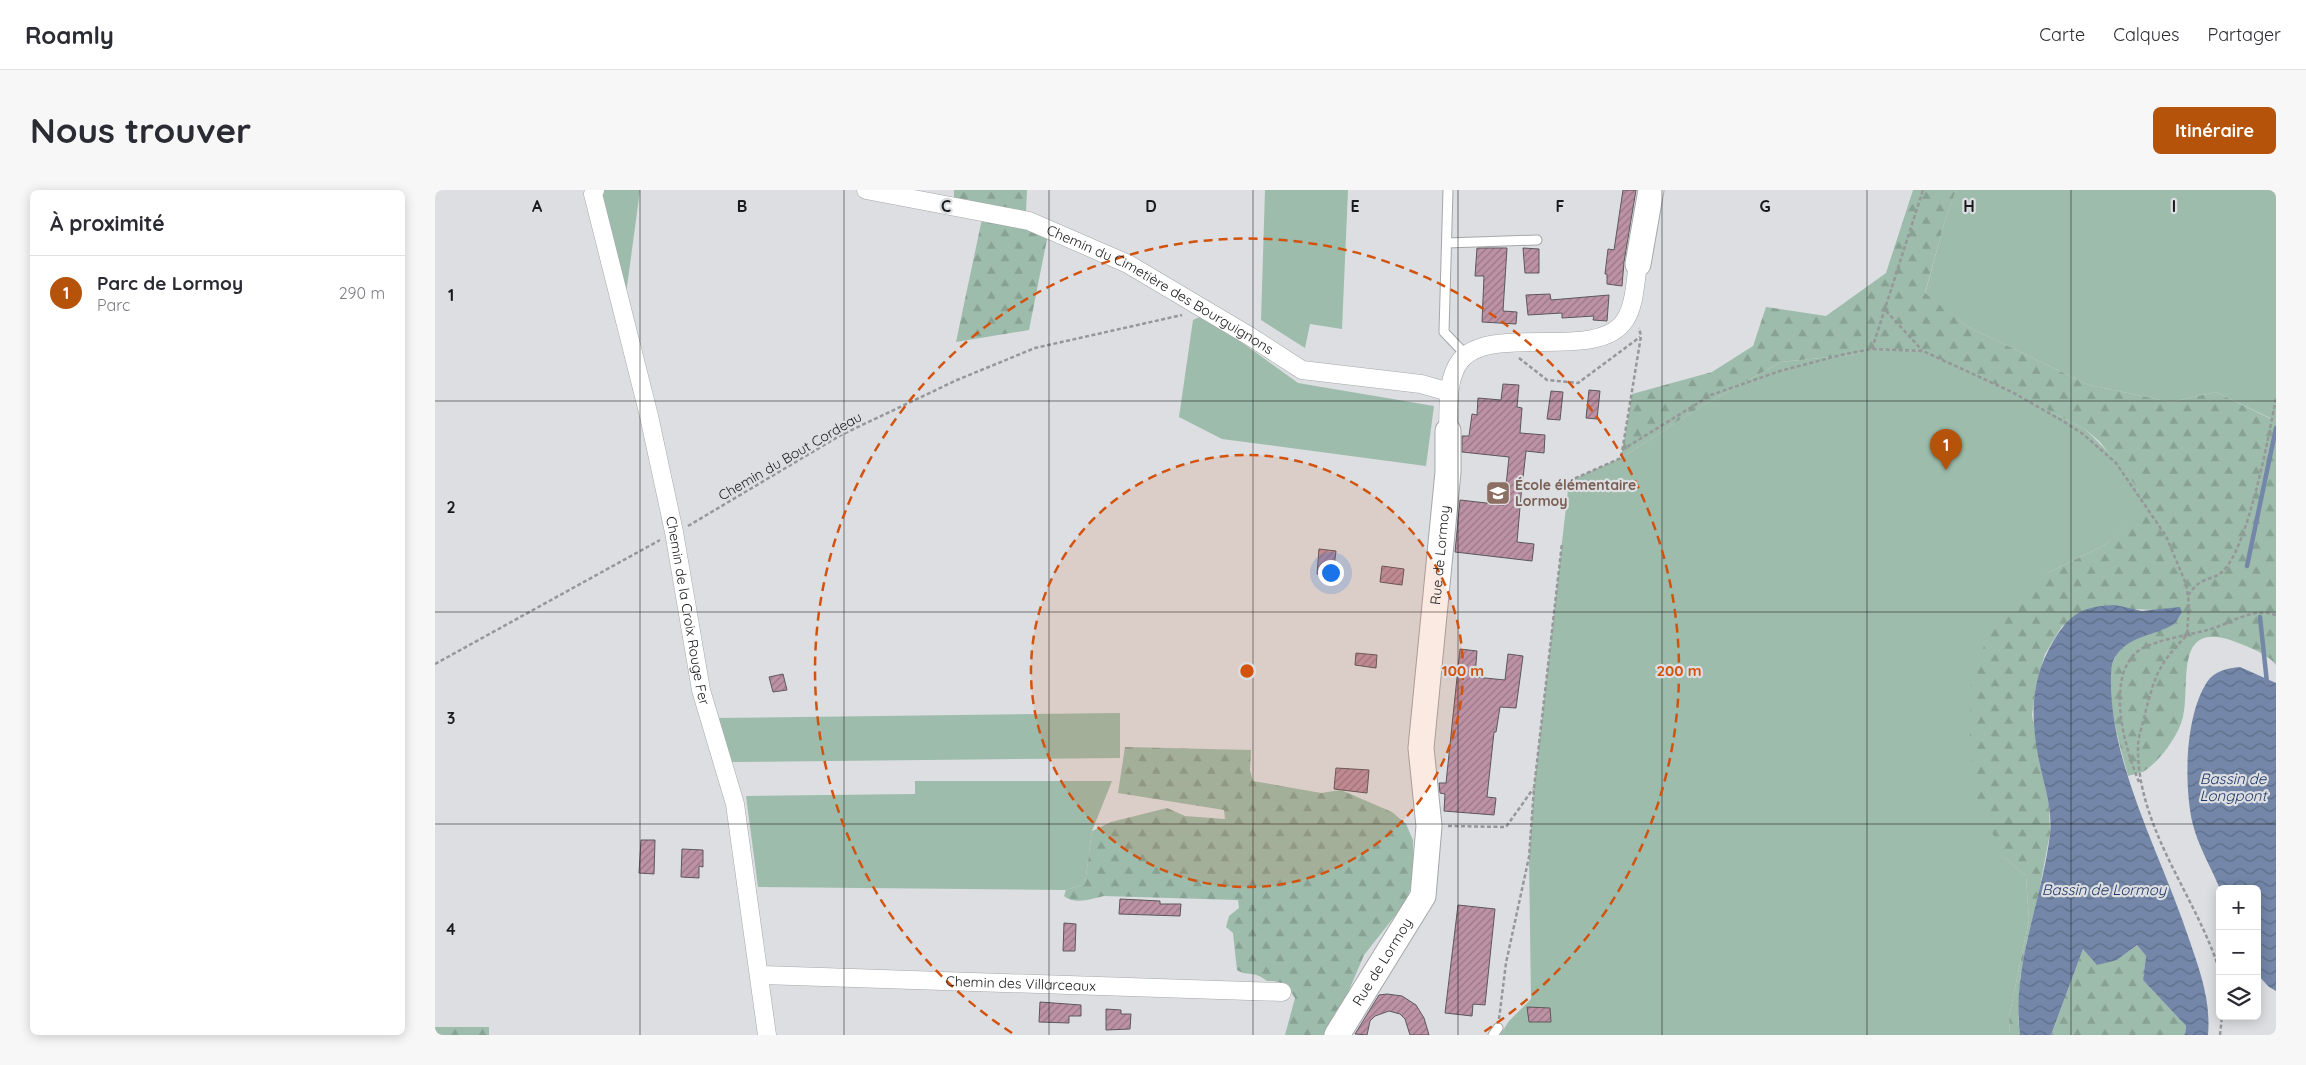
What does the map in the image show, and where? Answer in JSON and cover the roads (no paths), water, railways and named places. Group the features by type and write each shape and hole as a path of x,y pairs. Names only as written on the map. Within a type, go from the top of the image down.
{"street":[{"name":"Chemin de la Croix Rouge Fer","path":"595,190 593,194 649,416 674,532 701,690 737,814 767,1035"},
{"name":"Chemin du Cimetière des Bourguignons","path":"867,190 1029,221 1128,264 1302,370 1421,384 1449,392"},
{"path":"1466,355 1484,346 1582,340 1613,331 1625,321 1638,264 1651,190"},
{"name":"Rue de Lormoy","path":"1337,1035 1423,896 1429,826 1421,748 1448,472 1449,392 1456,370 1466,355"},
{"name":"Chemin des Villarceaux","path":"759,975 1283,992"}],"lane":[{"path":"1448,190 1444,332 1466,355"},
{"path":"1447,243 1537,240"}],"water":[{"name":"Bassin de Lormoy","path":"2116,605 2142,611 2180,607 2182,612 2174,624 2135,640 2121,650 2112,664 2111,690 2114,722 2121,754 2201,974 2208,1010 2208,1035 2185,1035 2186,1026 2143,980 2146,956 2137,945 2117,960 2097,965 2083,949 2051,1035 2020,1035 2018,1009 2023,959 2041,884 2050,834 2049,804 2035,739 2035,689 2045,657 2066,623 2079,612 2087,609"},
{"name":"Bassin de Longpont","path":"2240,667 2276,683 2276,991 2261,978 2261,885 2218,885 2197,838 2189,806 2188,750 2194,713 2207,682 2213,675 2226,669"}],"waterway":[{"path":"2247,566 2276,428"},
{"path":"2260,617 2267,683"}],"place":[{"name":"Parc de Lormoy","path":"1946,470"},
{"name":"École élémentaire Lormoy","path":"1498,493"}]}
